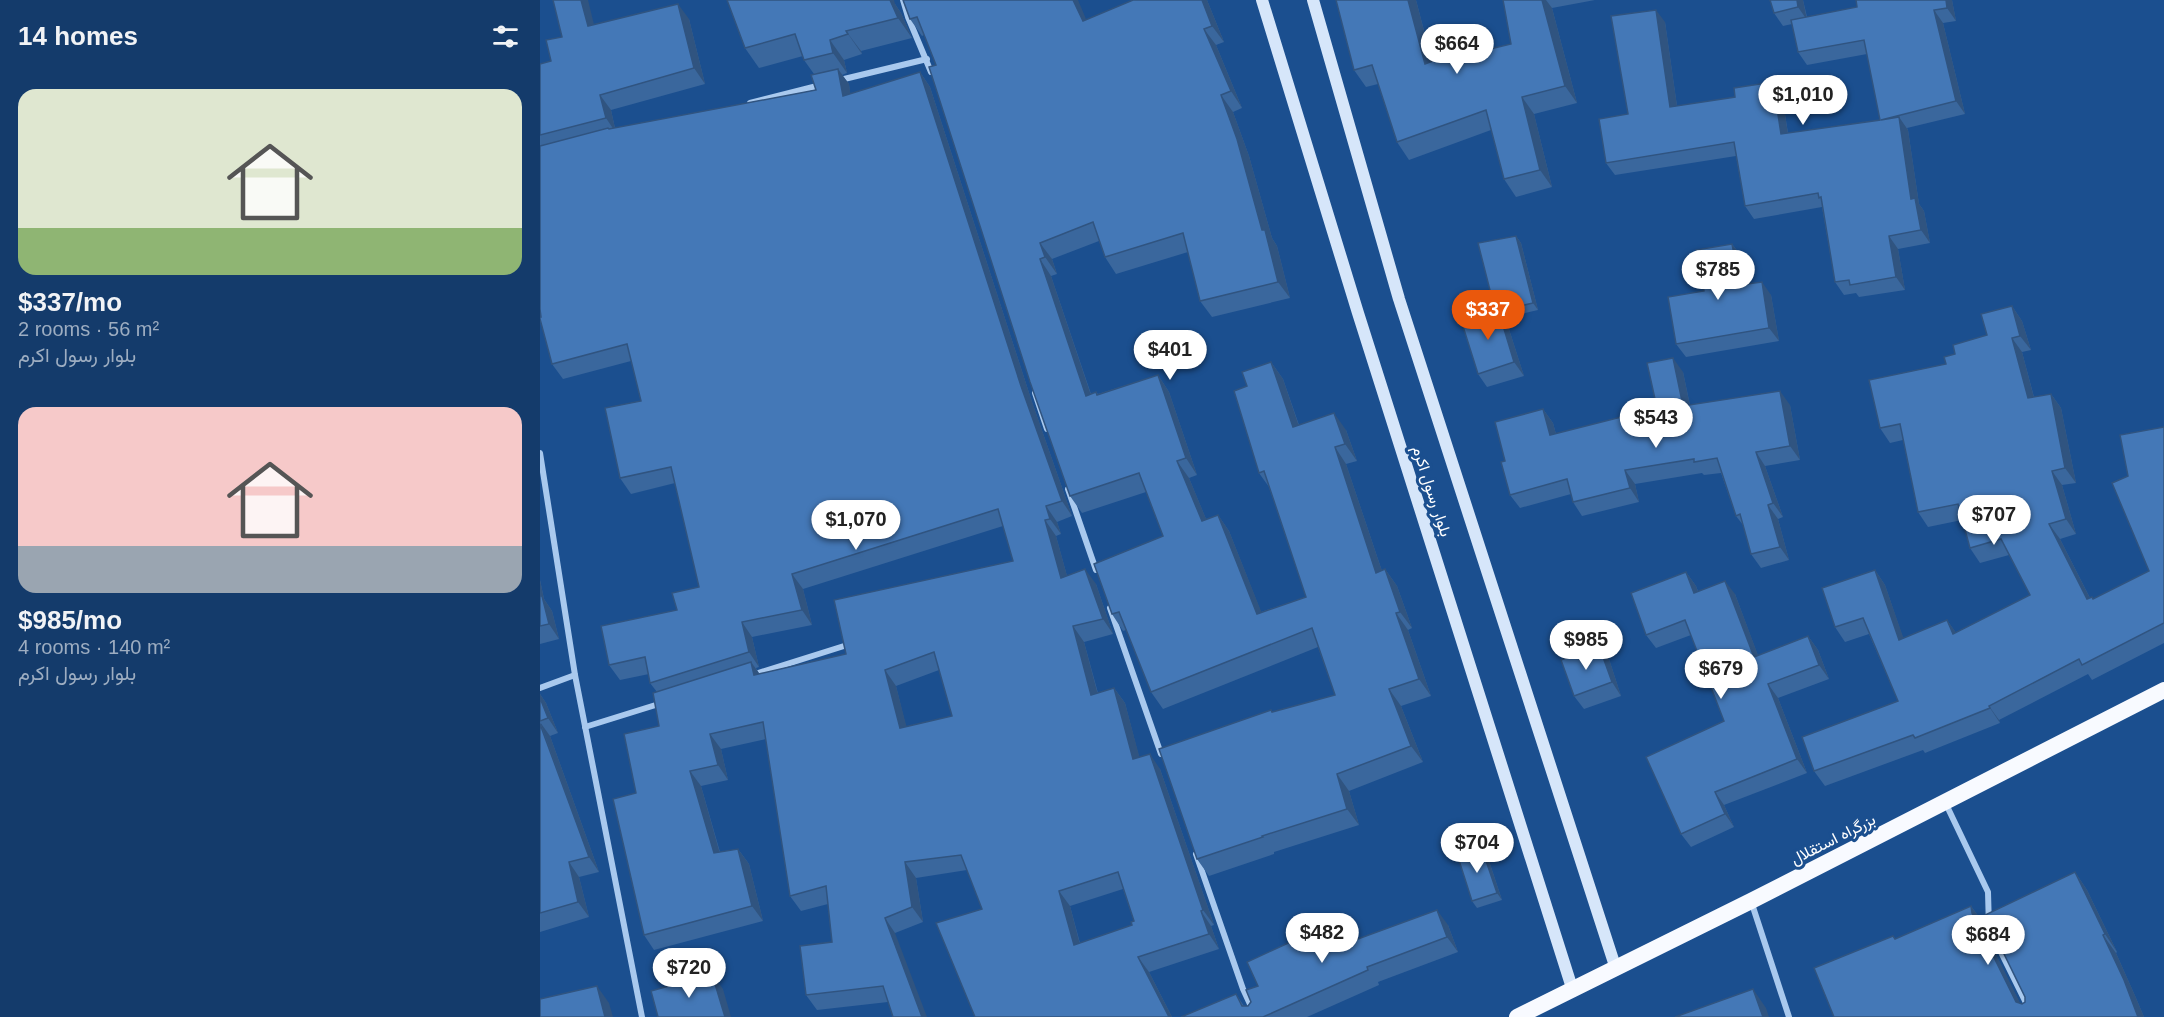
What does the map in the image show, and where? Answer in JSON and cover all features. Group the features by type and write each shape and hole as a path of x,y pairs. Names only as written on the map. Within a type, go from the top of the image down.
{"highway":[{"name":"بزرگراه استقلال","path":"1517,1017 1573,991 2164,690"}],"main road":[{"name":"بلوار رسول اکرم","path":"1262,0 1358,313 1573,991"},
{"name":"بلوار رسول اکرم","path":"1313,0 1399,299 1616,969"}],"street":[{"path":"903,0 934,81"},
{"path":"837,81 927,59"},
{"path":"747,104 825,84"},
{"path":"1032,383 1048,433"},
{"path":"540,453 575,675 642,1017"},
{"path":"1064,477 1099,578"},
{"path":"1107,600 1165,767"},
{"path":"743,678 844,646"},
{"path":"540,688 575,675"},
{"path":"585,728 675,699"},
{"path":"1945,802 1988,891 1989,928 2033,1017"},
{"path":"1192,845 1243,990 1256,1017"},
{"path":"1751,901 1790,1017"}],"building":[{"path":"553,0 581,0 588,26 678,4 694,68 600,95 606,118 540,135 540,64 551,61 546,40 562,37"},
{"path":"727,0 890,0 898,18 846,31 848,34 830,40 833,53 804,60 795,34 745,48"},
{"path":"903,0 1073,0 1083,21 1133,0 1202,0 1212,26 1204,29 1231,91 1221,95 1237,139 1262,230 1265,230 1278,282 1200,301 1183,233 1105,257 1093,222 1040,243 1045,257 1040,259 1086,396 1096,392 1097,395 1158,375 1186,458 1177,461 1202,521 1218,515 1257,614 1306,597 1264,471 1259,473 1234,391 1247,386 1242,372 1271,362 1293,427 1334,413 1345,444 1335,447 1376,573 1385,569 1400,612 1396,613 1419,679 1389,689 1411,746 1337,774 1347,809 1197,859 1159,749 1271,710 1272,712 1335,695 1312,628 1151,692 1119,612 1112,614 1094,564 1163,536 1139,473 1070,496 1030,382 929,67 936,65 917,17 910,19"},
{"path":"1336,0 1408,0 1425,64 1459,51 1461,56 1511,44 1503,0 1542,0 1565,86 1522,97 1540,170 1504,179 1486,110 1397,142 1372,65 1354,70"},
{"path":"1770,0 1797,0 1798,7 1774,13"},
{"path":"1856,0 1946,0 1947,8 1934,10 1956,101 1881,120 1899,117 1911,199 1915,198 1921,230 1889,236 1896,277 1850,285 1849,280 1835,282 1821,197 1819,198 1818,193 1745,206 1734,142 1606,163 1599,119 1628,114 1611,16 1656,10 1670,107 1735,97 1734,88 1773,82 1781,134 1880,120 1864,40 1798,52 1791,20 1857,7"},
{"path":"838,69 843,96 920,72 1021,386 1062,501 1046,506 1050,519 1045,520 1061,578 1085,569 1103,619 1073,626 1091,695 1114,688 1133,759 1150,754 1203,910 1201,911 1209,934 1138,957 1169,1017 975,1017 936,923 982,909 961,855 905,862 912,907 885,918 922,1017 893,1017 883,986 806,995 800,946 832,942 826,886 790,896 763,722 710,734 718,765 690,771 714,853 738,849 752,906 644,935 613,799 636,793 624,734 659,726 653,693 751,662 754,675 846,654 834,600 1013,561 998,509 792,574 802,610 742,622 749,652 650,683 645,657 609,665 601,626 677,610 672,593 699,587 671,467 620,478 605,408 641,401 627,344 552,364 540,319 540,146 608,128 816,90 811,75","holes":["934,652 952,716 900,728 885,670","1118,872 1134,921 1131,922 1132,925 1074,945 1059,891"]},
{"path":"1516,236 1533,303 1495,310 1478,243"},
{"path":"1732,244 1740,285 1762,282 1769,328 1676,344 1668,297 1704,291 1696,250"},
{"path":"2012,306 2020,336 2012,338 2028,398 2051,394 2065,468 2052,471 2066,519 2049,524 2087,599 2092,597 2093,599 2149,571 2112,483 2128,476 2120,435 2164,427 2164,623 2082,665 2079,659 1989,706 1990,708 1915,738 1913,735 1814,771 1802,737 1898,701 1863,618 1835,627 1822,588 1875,570 1899,640 1947,620 1953,634 2030,595 2001,539 1970,548 1958,504 1918,512 1900,424 1880,428 1869,380 1946,364 1944,357 1955,354 1953,345 1987,335 1981,314"},
{"path":"1498,309 1514,362 1478,374 1461,320"},
{"path":"1673,358 1683,406 1780,391 1790,446 1756,452 1773,503 1768,505 1780,547 1751,554 1740,514 1736,516 1717,458 1694,462 1694,459 1625,470 1630,488 1573,502 1567,479 1510,495 1501,462 1505,461 1495,422 1543,409 1550,435 1657,408 1647,363"},
{"path":"1686,572 1694,593 1725,581 1754,657 1808,636 1819,665 1768,684 1797,759 1715,792 1725,814 1681,834 1646,757 1724,721 1685,620 1646,635 1631,593"},
{"path":"540,596 542,596 549,624 540,626"},
{"path":"1599,646 1612,682 1574,696 1561,660"},
{"path":"540,698 548,718 540,721"},
{"path":"540,724 589,857 569,862 578,902 540,913"},
{"path":"1481,846 1497,893 1472,901 1457,854"},
{"path":"2075,872 2105,934 2103,935 2138,1017 1834,1017 1814,968 1893,936 1895,939 1971,906 1972,913 2016,1002 2022,1004 2025,1002 2025,997 1985,915"},
{"path":"1437,910 1447,937 1367,967 1368,970 1263,1017 1181,1017 1236,994 1242,1006 1248,1006 1251,1002 1246,990 1258,986 1247,962 1345,917 1355,940"},
{"path":"712,974 725,1017 658,1017 651,991"},
{"path":"597,986 605,1017 540,1017 540,999"},
{"path":"1753,989 1763,1017 1675,1017"}]}
